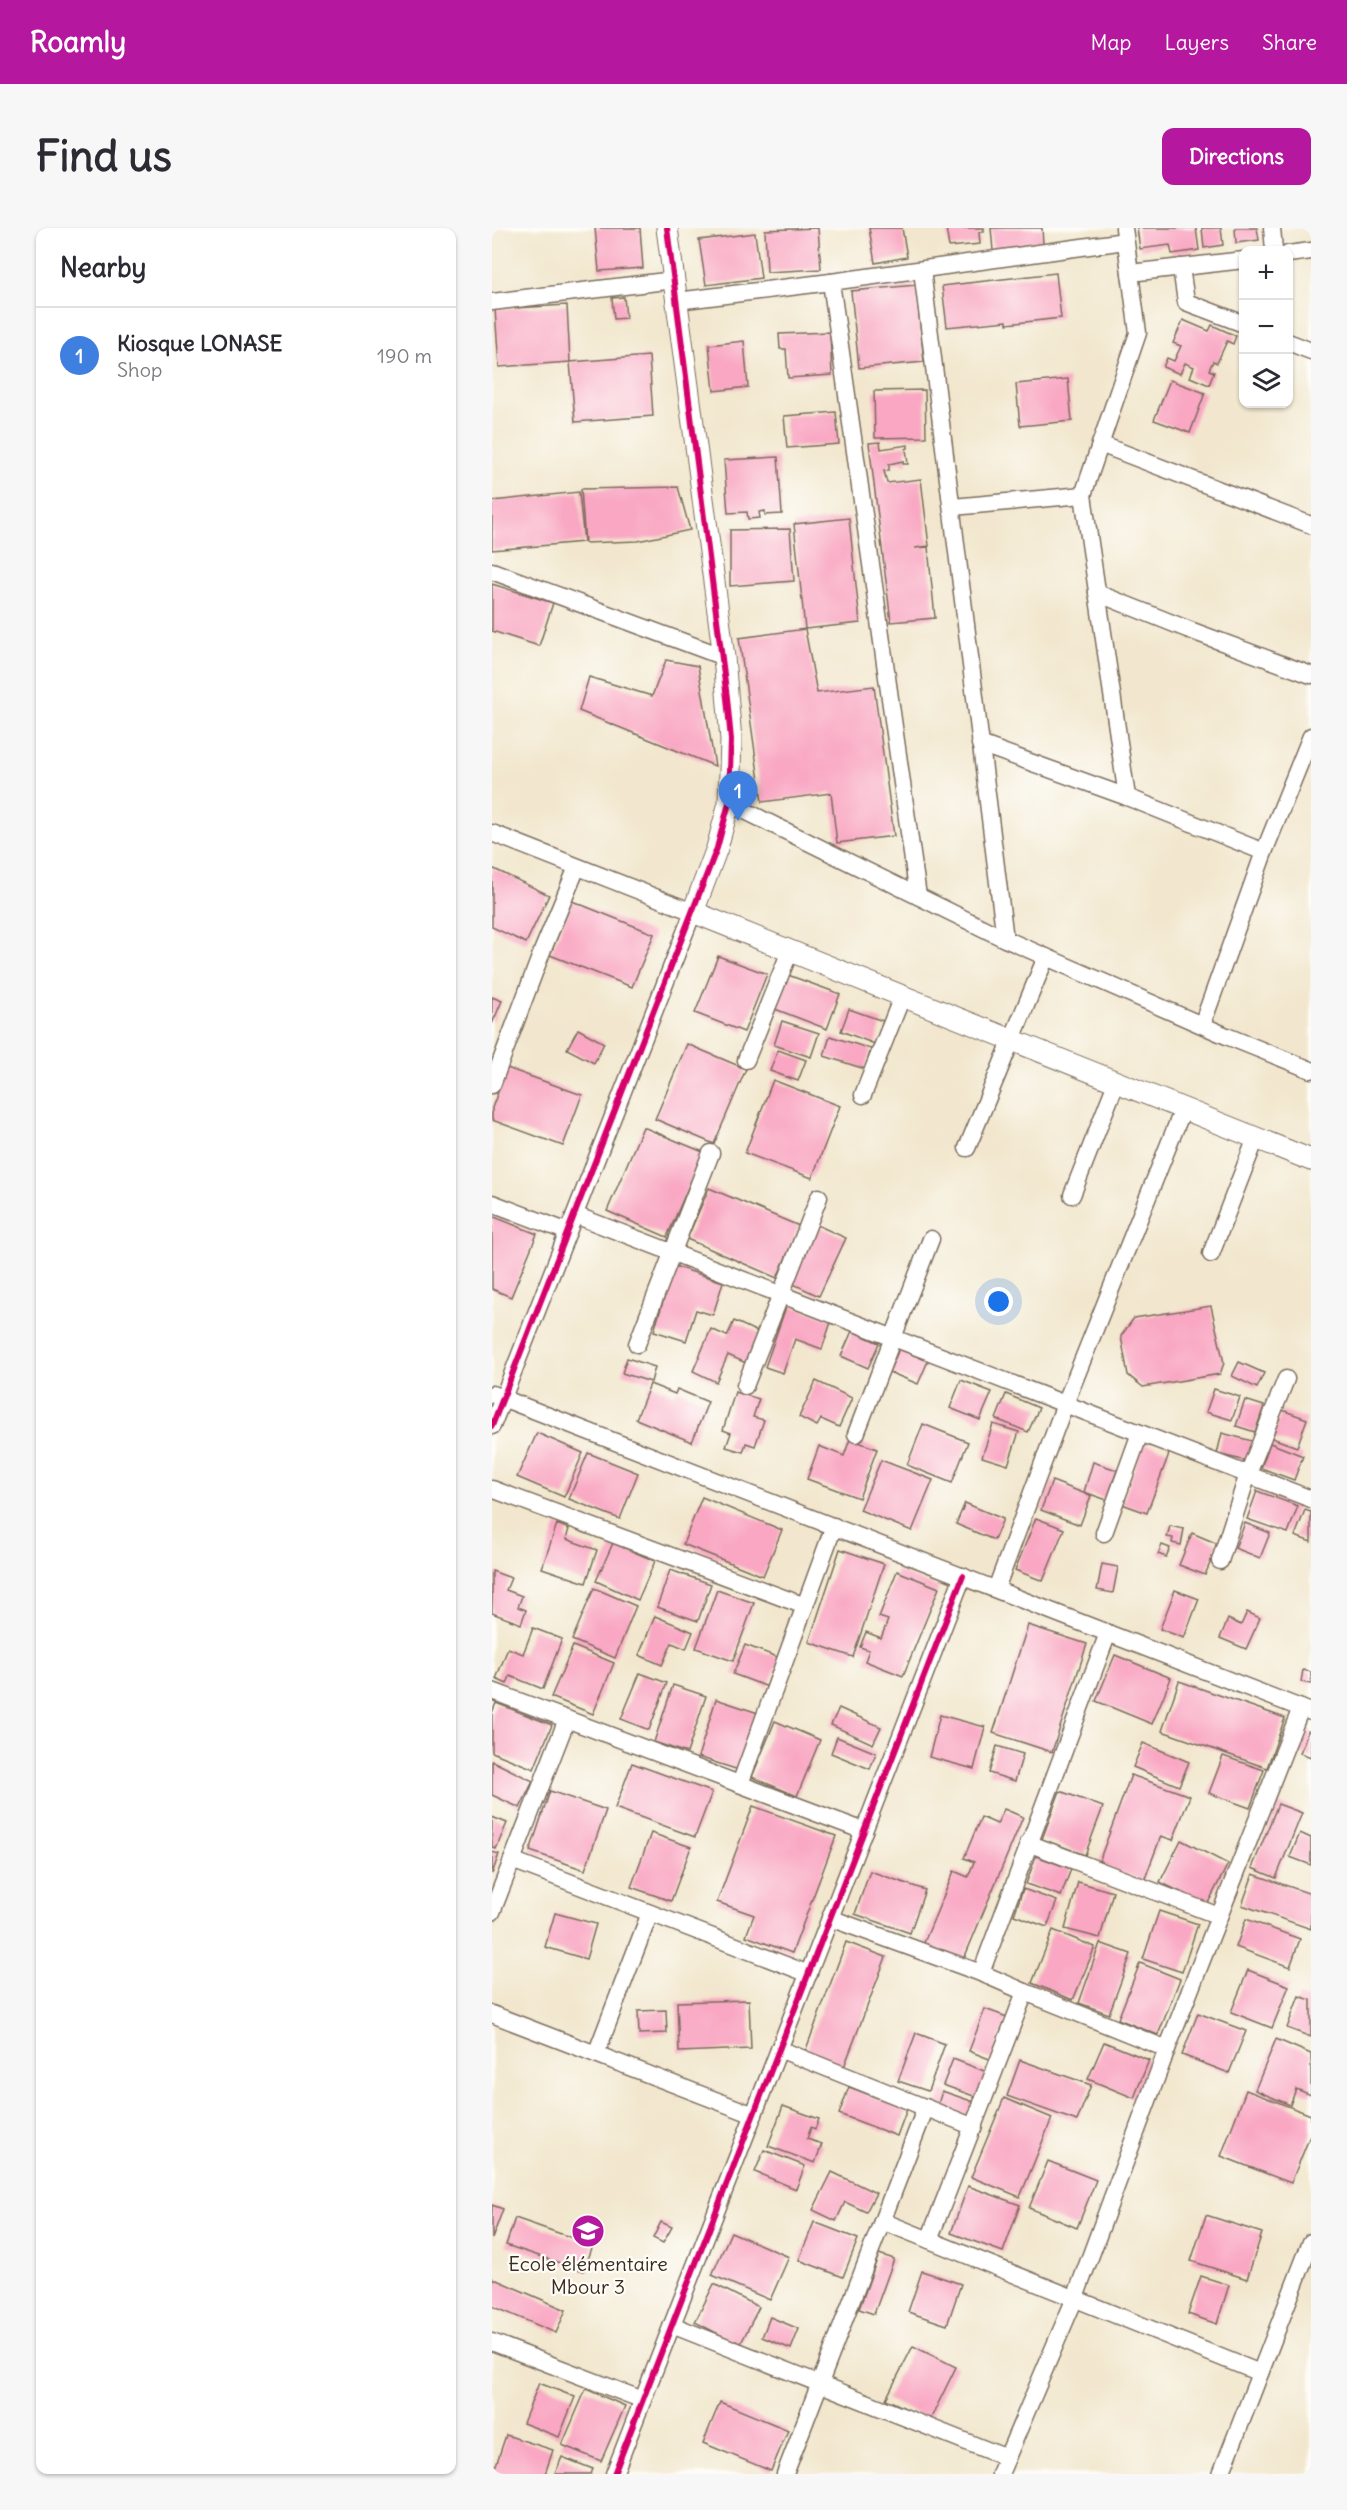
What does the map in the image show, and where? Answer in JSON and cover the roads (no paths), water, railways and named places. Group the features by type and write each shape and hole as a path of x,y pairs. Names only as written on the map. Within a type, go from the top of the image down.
{"street":[{"path":"492,1426 498,1396 568,1232 693,912 717,848 729,803 731,740 724,657 666,228"},
{"path":"1272,228 1274,246"},
{"path":"677,301 921,270 1125,234 1138,333 1083,495 1127,797"},
{"path":"1293,253 1311,251"},
{"path":"1130,273 1239,261"},
{"path":"1181,267 1186,302 1239,322"},
{"path":"921,270 953,507 1005,939"},
{"path":"492,302 674,280"},
{"path":"831,282 918,896"},
{"path":"1293,344 1311,351"},
{"path":"1100,444 1311,525"},
{"path":"953,507 1083,495"},
{"path":"492,572 724,657"},
{"path":"1097,593 1311,675"},
{"path":"1202,1025 1264,852 1311,736"},
{"path":"980,744 1127,797 1264,852"},
{"path":"729,803 1005,939 1311,1070"},
{"path":"492,833 1311,1160"},
{"path":"492,1085 577,867"},
{"path":"746,1059 790,951"},
{"path":"968,1149 1046,957"},
{"path":"863,1095 903,997"},
{"path":"1072,1195 1116,1083"},
{"path":"996,1589 1065,1404 1183,1109"},
{"path":"1211,1254 1256,1138"},
{"path":"637,1344 711,1153"},
{"path":"746,1386 819,1197"},
{"path":"492,1203 568,1232"},
{"path":"574,1215 1311,1499"},
{"path":"856,1434 931,1239"},
{"path":"1220,1562 1248,1474 1286,1379"},
{"path":"498,1396 1306,1710 1219,1916 1075,2298 1000,2474"},
{"path":"1104,1533 1140,1433"},
{"path":"492,1489 805,1606"},
{"path":"740,1784 834,1526"},
{"path":"614,2474 963,1576"},
{"path":"981,1972 1108,1633"},
{"path":"492,1691 864,1831"},
{"path":"492,1912 567,1719"},
{"path":"1028,1843 1219,1916"},
{"path":"512,1860 809,1974"},
{"path":"596,2054 650,1913"},
{"path":"831,1918 981,1972 1167,2049"},
{"path":"929,2240 1025,1992"},
{"path":"492,2014 754,2115"},
{"path":"779,2049 974,2127"},
{"path":"785,2474 926,2108"},
{"path":"882,2221 1260,2373"},
{"path":"1225,2473 1260,2373 1311,2242"},
{"path":"672,2325 1007,2457"},
{"path":"492,2342 643,2400"}],"place":[{"name":"Kiosque LONASE","path":"738,821"},
{"name":"Ecole élémentaire Mbour 3","path":"588,2231"}]}
